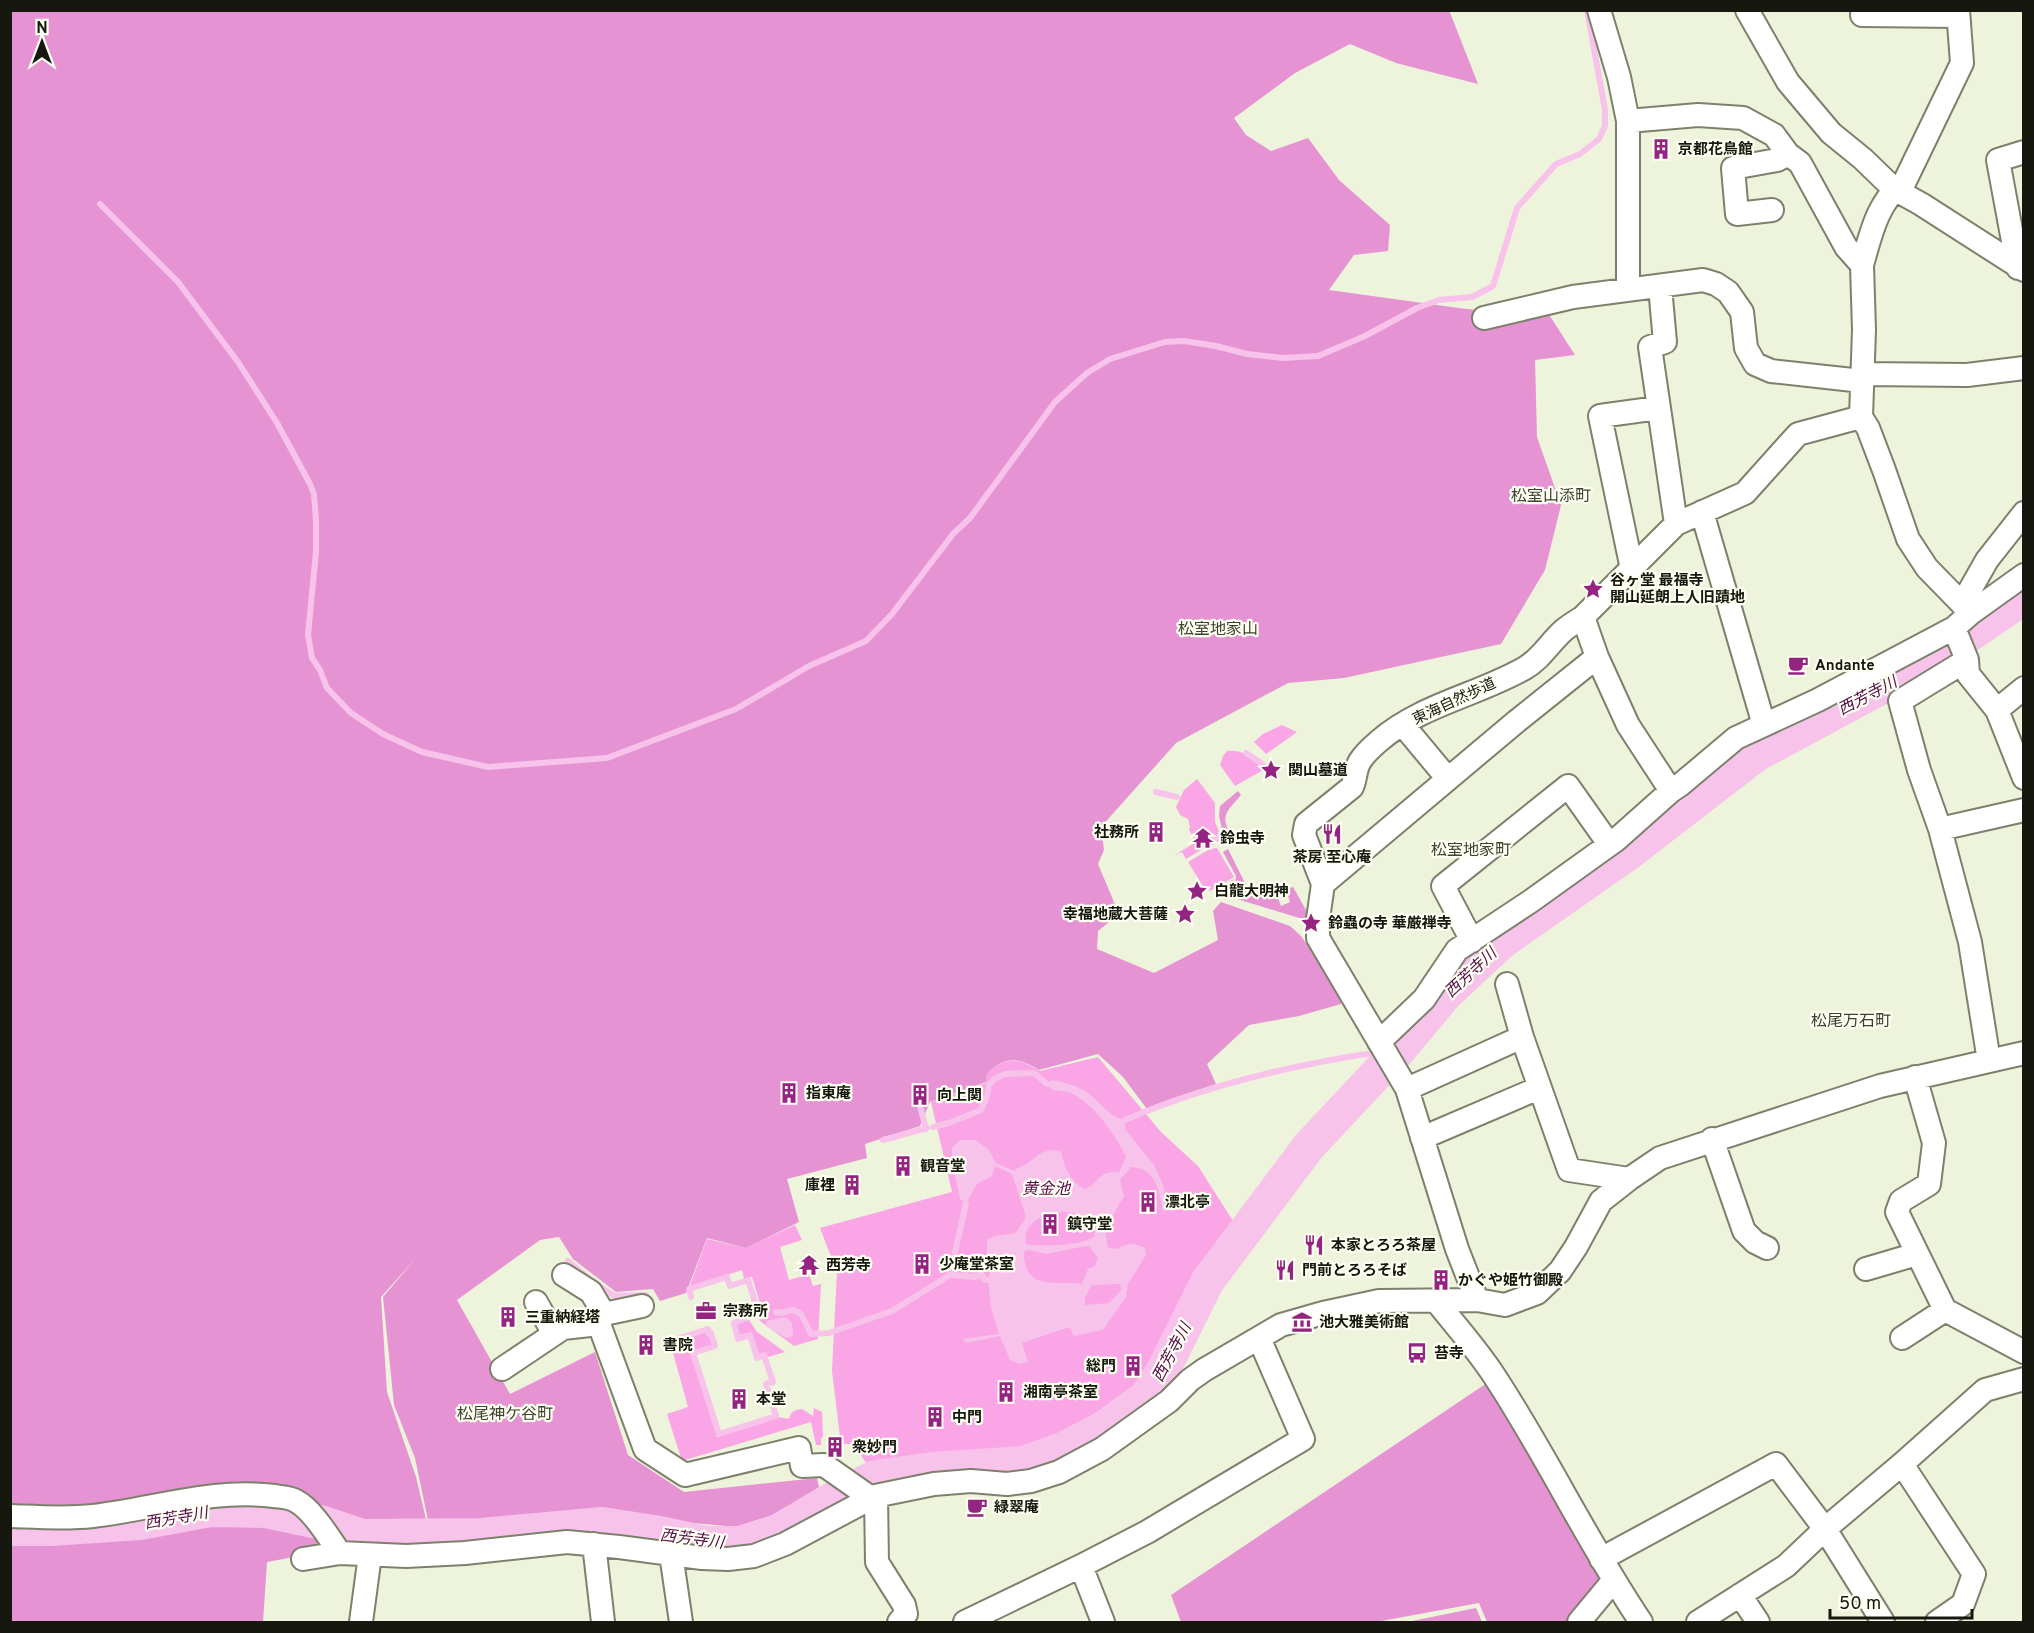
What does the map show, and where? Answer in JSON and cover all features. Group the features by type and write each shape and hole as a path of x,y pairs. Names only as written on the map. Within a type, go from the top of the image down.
{"street":[{"path":"1599,10 1628,121 1628,290"},
{"path":"1747,10 1788,82 1831,133 1863,159 1894,189 2022,268"},
{"path":"1862,15 1958,13 1962,63 1904,183 1894,189 1874,225 1862,265 1864,330 1861,417 1868,428 1908,539 1962,615 1968,674 1997,710 2024,778"},
{"path":"1628,121 1698,115 1743,118 1774,135 1788,154 1800,163 1846,247 1862,265"},
{"path":"2022,268 1998,160 2024,152"},
{"path":"1772,210 1737,214 1733,168 1777,160 1788,154"},
{"path":"1484,318 1573,297 1703,280 1716,284 1728,292 1742,312 1746,348 1755,364 1771,371 1862,377 1967,375 2024,368"},
{"path":"1660,286 1665,342 1650,347 1676,524 1746,493 1798,434 1861,417"},
{"path":"1632,569 1600,416 1658,408"},
{"path":"1702,512 1764,725"},
{"path":"1962,615 1987,560 2024,513"},
{"name":"東海自然歩道","path":"1323,884 1304,835 1306,824 1352,787 1356,779 1357,767 1365,754 1394,728 1403,725 1417,715 1466,696 1526,667 1564,630 1583,616 1676,524"},
{"path":"1379,1042 1424,999 1457,950 1531,901 1609,844 1736,738 1818,700 1962,615 2024,575"},
{"path":"1583,616 1597,657 1628,725 1671,791"},
{"path":"1476,1300 1457,1249 1407,1089 1318,938 1323,884 1597,657"},
{"path":"1967,660 1900,701 1919,770 1940,829 1970,942 1989,1061"},
{"path":"1997,710 2024,688"},
{"path":"1403,725 1448,779"},
{"path":"1472,940 1443,886 1568,786 1609,844"},
{"path":"1940,829 2024,810"},
{"path":"1507,984 1522,1037 1569,1170 1629,1179"},
{"path":"1407,1089 1522,1037"},
{"path":"303,1559 340,1553 406,1556 465,1553 567,1542 728,1559 754,1556 784,1544 874,1497 934,1484 970,1481 1007,1484 1031,1481 1059,1472 1102,1449 1169,1401 1190,1380 1281,1325 1334,1310 1379,1301 1476,1300 1505,1305 1537,1293 1560,1271 1601,1201 1660,1158 1712,1139 1880,1086 2024,1053"},
{"path":"1915,1077 1934,1143 1929,1184 1901,1201 1897,1212 1945,1310 2024,1352"},
{"path":"1422,1138 1539,1088"},
{"path":"1712,1139 1744,1231 1755,1242 1767,1248"},
{"path":"1866,1269 1917,1254"},
{"path":"564,1275 591,1292 645,1449 686,1475 799,1448 802,1466 824,1465 874,1497"},
{"path":"1436,1301 1492,1372 1565,1493 1613,1581 1641,1623"},
{"path":"536,1302 554,1334"},
{"path":"502,1369 563,1328 642,1306"},
{"path":"1902,1338 1945,1310"},
{"path":"965,1623 1147,1532 1303,1439 1259,1338"},
{"path":"1698,1623 1786,1566 1825,1529 1985,1390 2024,1379"},
{"path":"1601,1559 1776,1464 1825,1529 1883,1623"},
{"path":"1902,1464 1974,1574 1963,1604 1937,1623"},
{"path":"10,1516 72,1518 223,1494 258,1494 294,1499 305,1506 340,1553"},
{"path":"874,1497 877,1562 904,1605 906,1614 899,1623"},
{"path":"594,1544 603,1623"},
{"path":"671,1554 681,1623"},
{"path":"361,1623 370,1555"},
{"path":"1081,1566 1103,1623"},
{"path":"1579,1623 1613,1581"},
{"path":"1740,1595 1758,1623"}],"shaded area":[{"path":"1449,10 1478,84 1396,63 1350,44 1295,73 1234,118 1246,135 1271,151 1308,138 1339,180 1390,225 1388,251 1354,255 1329,290 1466,309 1548,313 1575,355 1535,360 1537,437 1561,505 1545,570 1501,644 1344,678 1288,683 1176,743 1101,827 1104,850 1098,864 1119,914 1098,931 1097,949 1154,973 1218,940 1213,911 1221,902 1290,926 1301,936 1343,995 1341,1004 1299,1016 1249,1025 1207,1064 1216,1084 1147,1109 1123,1077 1098,1054 1039,1070 1018,1061 1006,1061 987,1074 986,1082 930,1102 920,1126 865,1144 867,1158 787,1179 799,1222 746,1248 707,1238 686,1293 660,1301 653,1289 616,1292 573,1259 559,1237 540,1240 457,1300 510,1394 595,1352 628,1455 684,1492 817,1478 820,1492 780,1513 737,1527 603,1515 546,1518 430,1530 415,1458 394,1405 383,1297 416,1258 381,1297 387,1392 416,1477 429,1532 267,1562 263,1622 11,1622 11,11"},
{"path":"1282,725 1297,732 1266,754 1254,742 1263,734"},
{"path":"1227,751 1238,751 1248,755 1265,769 1235,786 1220,765"},
{"path":"1197,779 1215,803 1215,822 1220,834 1217,844 1209,845 1186,859 1182,852 1175,855 1196,842 1189,830 1188,819 1180,815 1176,807 1184,790"},
{"path":"1238,791 1241,795 1228,811 1225,820 1233,841 1222,846 1225,842 1219,816 1220,806"},
{"path":"1217,848 1234,877 1210,891 1207,886 1204,888 1188,862 1210,849"},
{"path":"1228,849 1245,883 1251,890 1257,890 1261,882 1267,895 1276,893 1281,906 1290,902 1286,889 1293,887 1310,917 1309,921 1224,895 1219,888 1234,879 1233,885 1235,885 1236,876 1223,852"},
{"path":"1098,1057 1161,1132 1198,1166 1235,1224 1195,1284 1159,1358 1140,1389 1033,1448 869,1467 853,1444 844,1444 843,1437 840,1437 832,1371 837,1272 820,1228 952,1192 931,1102 986,1083 987,1074 1006,1062 1019,1061 1040,1071"},
{"path":"795,1225 802,1240 780,1247 789,1280 809,1274 813,1286 821,1284 818,1339 794,1346 760,1321 757,1315 762,1310 752,1277 744,1279 742,1270 689,1288 707,1239 746,1248"},
{"path":"749,1320 757,1332 785,1352 768,1357 766,1353 759,1354 751,1332 739,1335 736,1324"},
{"path":"709,1330 714,1346 691,1353 717,1437 778,1417 789,1419 797,1410 802,1409 813,1416 814,1408 822,1412 821,1445 816,1445 811,1422 682,1461 667,1414 688,1407 670,1342"},
{"path":"1487,1383 1605,1585 1571,1622 1487,1622 1479,1603 1376,1622 1181,1622 1171,1595"},
{"path":"1476,1608 1482,1622 1407,1622"}],"water":[{"name":"黄金池","path":"1052,1080 1077,1087 1090,1094 1114,1116 1125,1120 1125,1129 1154,1165 1164,1187 1164,1215 1152,1177 1140,1168 1131,1167 1120,1180 1124,1196 1105,1229 1108,1248 1117,1249 1131,1244 1145,1248 1146,1255 1128,1284 1126,1297 1103,1330 1074,1336 1069,1327 1022,1343 1028,1362 1019,1364 1010,1360 1000,1336 967,1343 962,1339 999,1334 991,1308 988,1280 991,1268 987,1256 987,1240 995,1236 1016,1233 1026,1217 1012,1174 995,1166 992,1176 977,1184 966,1203 960,1199 952,1160 952,1148 960,1140 975,1140 989,1150 996,1163 1014,1171 1043,1152 1061,1151 1068,1173 1084,1189 1093,1185 1105,1174 1119,1172 1126,1157 1103,1121 1079,1098 1069,1092 1052,1090 1047,1084","holes":["1058,1212 1073,1213 1086,1218 1094,1224 1095,1236 1072,1244 1026,1244 1027,1230 1030,1226 1039,1219","1086,1246 1090,1247 1098,1258 1095,1266 1088,1269 1082,1284 1052,1283 1035,1279 1025,1265 1024,1252 1028,1250 1047,1254","1119,1284 1122,1289 1109,1303 1085,1305 1085,1297 1092,1285"]},
{"path":"785,1317 792,1322 793,1336 786,1338 767,1327 766,1321"}],"waterway":[{"path":"100,204 178,282 238,362 277,423 310,484 314,494 316,552 308,635 312,658 327,688 351,713 383,734 422,752 488,767 607,758 736,709 809,666 866,641 892,614 953,534 970,518 1055,402 1087,373 1110,359 1165,342 1184,341 1247,354 1283,358 1318,356 1365,336 1417,308 1439,300 1472,297 1493,286 1517,208 1556,164 1580,154 1599,139 1605,126 1605,110 1587,10"},
{"name":"西芳寺川","path":"10,1529 51,1529 140,1523 210,1510 266,1511 323,1523 362,1536 481,1535 602,1524 707,1543 740,1543 778,1531 875,1477 932,1469 1024,1463 1065,1448 1103,1428 1146,1397 1165,1367 1207,1282 1309,1146 1400,1049 1446,994 1502,942 1629,853 1756,755 1936,658 2024,598"},
{"path":"1246,753 1261,763 1270,773"},
{"path":"1156,792 1177,797"},
{"path":"1203,830 1211,837 1220,839"},
{"path":"1125,1120 1187,1096 1250,1078 1314,1063 1379,1052"},
{"path":"933,1127 981,1110 989,1085 994,1079 1005,1074 1034,1073 1047,1084"},
{"path":"925,1101 919,1102 926,1129"},
{"path":"883,1140 927,1128"},
{"path":"950,1275 966,1203"},
{"path":"568,1261 588,1278"},
{"path":"776,1312 793,1310 801,1314 811,1334 829,1333 892,1311 950,1275 975,1277 982,1275 985,1280 988,1280"},
{"path":"676,1339 708,1329 709,1334 711,1333 715,1346 693,1353 719,1434 776,1416 766,1384 773,1382 764,1355 757,1358 750,1335 738,1339 734,1323 744,1319 742,1313 757,1308 748,1280 730,1286 727,1277 689,1289 691,1297"},
{"path":"596,1284 614,1296 646,1295"}],"place":[{"name":"京都花鳥館","path":"1661,149"},
{"name":"谷ヶ堂 最福寺 開山延朗上人旧蹟地","path":"1593,589"},
{"name":"Andante","path":"1798,665"},
{"name":"関山墓道","path":"1271,770"},
{"name":"社務所","path":"1156,832"},
{"name":"茶房 至心庵","path":"1332,834"},
{"name":"鈴虫寺","path":"1203,838"},
{"name":"白龍大明神","path":"1197,891"},
{"name":"幸福地蔵大菩薩","path":"1185,914"},
{"name":"鈴蟲の寺 華厳禅寺","path":"1311,923"},
{"name":"指東庵","path":"789,1093"},
{"name":"向上関","path":"920,1095"},
{"name":"観音堂","path":"903,1166"},
{"name":"庫裡","path":"852,1185"},
{"name":"漂北亭","path":"1148,1202"},
{"name":"鎮守堂","path":"1050,1224"},
{"name":"本家とろろ茶屋","path":"1314,1245"},
{"name":"少庵堂茶室","path":"922,1264"},
{"name":"西芳寺","path":"809,1265"},
{"name":"門前とろろそば","path":"1285,1270"},
{"name":"かぐや姫竹御殿","path":"1441,1280"},
{"name":"宗務所","path":"706,1311"},
{"name":"三重納経塔","path":"508,1317"},
{"name":"池大雅美術館","path":"1302,1322"},
{"name":"書院","path":"646,1345"},
{"name":"苔寺","path":"1417,1353"},
{"name":"総門","path":"1133,1366"},
{"name":"湘南亭茶室","path":"1006,1392"},
{"name":"本堂","path":"739,1399"},
{"name":"中門","path":"935,1417"},
{"name":"衆妙門","path":"835,1447"},
{"name":"緑翠庵","path":"977,1507"}],"district":[{"name":"松室山添町","path":"1551,495"},
{"name":"松室地家山","path":"1218,628"},
{"name":"松室地家町","path":"1471,849"},
{"name":"松尾万石町","path":"1851,1020"},
{"name":"松尾神ケ谷町","path":"505,1413"}]}
